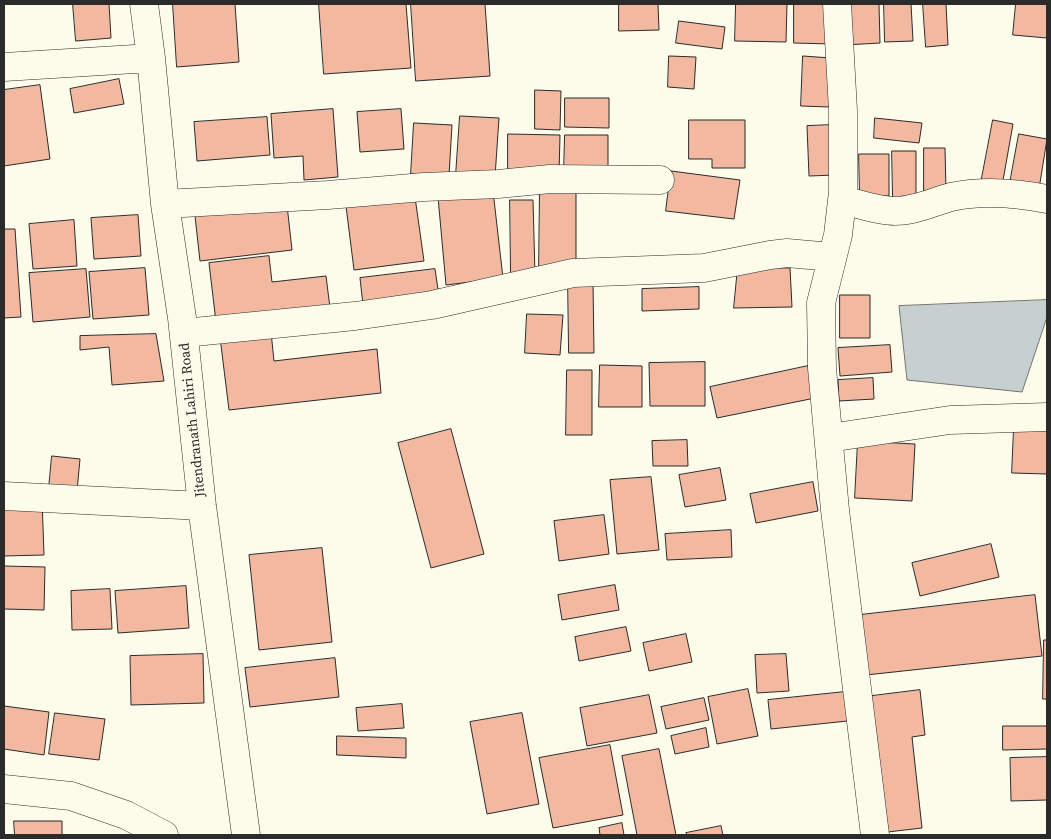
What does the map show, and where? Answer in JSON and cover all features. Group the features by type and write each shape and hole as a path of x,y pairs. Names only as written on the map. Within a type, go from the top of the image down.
{"street":[{"name":"Jitendranath Lahiri Road","path":"144,4 151,58 164,204 184,333 202,506 246,835"},
{"path":"837,4 843,110 842,200 832,257 821,302 822,368 835,510 875,835"},
{"path":"4,67 151,58"},
{"path":"164,204 498,184 550,179 660,180"},
{"path":"842,200 884,210 897,211 922,207 969,194 1025,195 1047,199"},
{"path":"184,333 354,316 422,307 573,273 704,268 787,253 832,257"},
{"path":"829,438 950,420 1047,417"},
{"path":"4,496 202,506"},
{"path":"4,789 71,796 126,815 164,835"}],"shaded area":[{"path":"1047,300 1047,317 1022,392 907,380 899,306"}],"building":[{"path":"73,4 109,4 111,38 76,41"},
{"path":"173,4 235,4 239,62 177,67"},
{"path":"319,4 406,4 411,68 324,74"},
{"path":"411,4 485,4 490,76 416,81"},
{"path":"619,4 658,4 659,30 619,31"},
{"path":"736,4 787,4 786,42 735,41"},
{"path":"794,4 833,4 832,44 794,43"},
{"path":"843,4 879,4 880,43 845,45"},
{"path":"884,4 911,4 913,41 885,42"},
{"path":"923,4 946,4 948,45 926,47"},
{"path":"1016,4 1047,4 1047,38 1013,35"},
{"path":"679,21 725,27 722,49 676,43"},
{"path":"669,56 696,57 694,89 668,87"},
{"path":"803,56 831,58 829,107 801,106"},
{"path":"119,79 124,104 74,113 70,89"},
{"path":"40,85 50,159 4,166 4,90"},
{"path":"535,90 561,91 560,130 535,129"},
{"path":"565,98 609,98 609,128 565,127"},
{"path":"333,109 338,177 304,180 303,156 274,158 271,114"},
{"path":"401,109 404,149 360,152 357,112"},
{"path":"460,116 499,118 495,177 456,175"},
{"path":"267,117 270,155 197,161 194,122"},
{"path":"875,118 922,123 919,143 874,138"},
{"path":"689,120 745,120 745,168 712,168 712,159 689,159"},
{"path":"993,120 1013,124 1002,186 981,183"},
{"path":"414,123 452,125 449,176 411,174"},
{"path":"833,125 835,175 809,176 807,126"},
{"path":"508,134 560,135 559,175 508,174"},
{"path":"1019,134 1047,139 1039,189 1010,183"},
{"path":"565,135 608,135 608,172 564,171"},
{"path":"924,148 945,148 946,191 924,191"},
{"path":"892,151 916,151 916,198 893,198"},
{"path":"859,154 889,154 889,196 860,197"},
{"path":"671,171 740,180 734,219 666,211"},
{"path":"540,183 576,183 576,269 539,269"},
{"path":"493,191 503,278 446,285 438,197"},
{"path":"415,197 424,261 354,270 346,206"},
{"path":"510,200 533,200 535,275 511,276"},
{"path":"287,205 292,250 200,261 195,216"},
{"path":"138,215 141,256 94,259 91,218"},
{"path":"74,220 77,266 33,269 29,224"},
{"path":"4,229 15,229 21,317 4,318"},
{"path":"269,256 272,282 326,276 330,308 216,322 209,263"},
{"path":"738,267 790,268 792,307 734,308"},
{"path":"145,268 149,315 93,319 89,272"},
{"path":"86,269 90,317 33,322 29,273"},
{"path":"435,269 439,296 363,305 360,278"},
{"path":"568,280 593,282 594,353 569,353"},
{"path":"699,287 699,309 642,311 642,289"},
{"path":"840,295 870,295 870,338 840,338"},
{"path":"527,314 563,315 560,355 525,353"},
{"path":"271,332 274,361 377,349 381,393 229,410 220,337"},
{"path":"156,334 164,381 112,385 109,347 80,350 80,336"},
{"path":"890,345 892,372 840,376 838,348"},
{"path":"705,362 705,406 650,406 649,363"},
{"path":"600,365 642,366 642,407 599,407"},
{"path":"808,366 815,398 717,418 710,387"},
{"path":"567,370 592,370 592,435 566,435"},
{"path":"873,378 874,399 839,401 838,380"},
{"path":"1014,428 1047,429 1047,474 1012,473"},
{"path":"451,429 484,554 431,568 398,443"},
{"path":"687,440 688,466 653,466 652,441"},
{"path":"858,441 915,444 912,501 855,498"},
{"path":"52,456 80,459 77,491 49,488"},
{"path":"720,468 726,500 685,507 679,475"},
{"path":"651,477 659,550 617,554 610,480"},
{"path":"813,482 818,511 756,523 750,494"},
{"path":"42,498 44,555 4,556 4,499"},
{"path":"604,515 609,554 559,561 554,521"},
{"path":"731,530 732,557 667,560 665,534"},
{"path":"991,544 999,577 920,596 912,563"},
{"path":"322,548 332,642 259,650 249,555"},
{"path":"4,566 45,567 44,610 4,609"},
{"path":"615,585 619,610 562,620 558,595"},
{"path":"186,586 189,628 118,633 115,591"},
{"path":"110,589 112,629 72,630 71,591"},
{"path":"1035,595 1042,656 866,675 860,615"},
{"path":"626,627 631,651 579,661 575,637"},
{"path":"686,634 692,662 649,671 643,643"},
{"path":"1044,640 1047,640 1047,699 1043,699"},
{"path":"203,654 204,703 131,705 130,656"},
{"path":"786,654 789,691 757,693 755,655"},
{"path":"335,658 339,697 250,707 245,668"},
{"path":"748,689 758,736 717,744 708,697"},
{"path":"920,690 925,735 912,737 922,828 879,833 864,697"},
{"path":"854,691 857,720 771,729 768,700"},
{"path":"649,695 657,733 587,746 580,708"},
{"path":"704,698 709,720 666,729 661,707"},
{"path":"402,704 404,728 358,731 356,708"},
{"path":"4,706 49,712 44,755 4,749"},
{"path":"55,713 105,719 99,760 49,754"},
{"path":"522,713 539,804 487,814 470,722"},
{"path":"1003,726 1047,726 1047,749 1003,750"},
{"path":"706,728 709,747 675,754 671,736"},
{"path":"337,736 406,738 406,758 337,755"},
{"path":"610,745 623,815 553,828 539,758"},
{"path":"659,749 676,835 637,835 622,756"},
{"path":"1047,757 1047,800 1011,801 1010,758"},
{"path":"14,821 62,821 62,835 15,835"},
{"path":"622,823 624,835 600,835 599,828"},
{"path":"721,826 723,835 687,835 686,833"}]}
